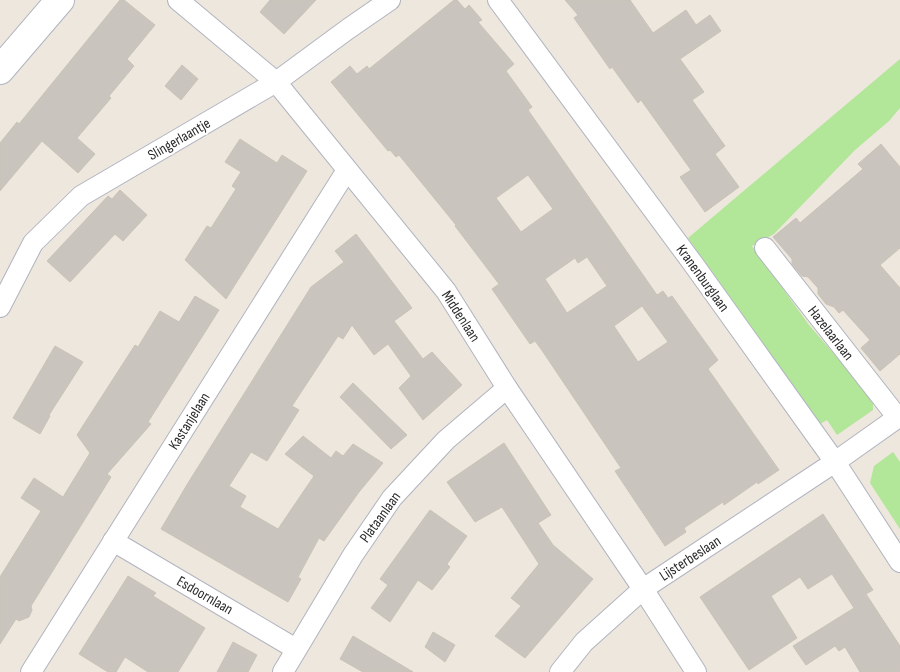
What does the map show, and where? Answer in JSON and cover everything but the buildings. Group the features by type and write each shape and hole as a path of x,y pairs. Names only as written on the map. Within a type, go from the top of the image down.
{"main road":[{"path":"0,70 60,0"}],"street":[{"name":"Middenlaan","path":"178,0 276,82 446,291 507,388 643,589 696,672"},
{"name":"Slingerlaantje","path":"0,307 33,243 80,196 276,82 390,0"},
{"name":"Kranenburglaan","path":"498,0 694,265 835,462 900,562"},
{"name":"Kastanjelaan","path":"31,672 347,170"},
{"name":"Hazelaarlaan","path":"765,248 899,417 835,462"},
{"name":"Plataanlaan","path":"288,670 296,648 352,555 392,498 446,440 507,388"},
{"name":"Lijsterbeslaan","path":"560,672 584,642 643,589 835,462"},
{"name":"Esdoornlaan","path":"113,541 296,648"}],"green space":[{"path":"900,59 900,108 889,121 855,150 774,234 752,246 809,325 873,399 873,410 837,435 827,420 820,424 688,238"},
{"path":"893,452 900,462 900,529 870,483 874,466"}]}
